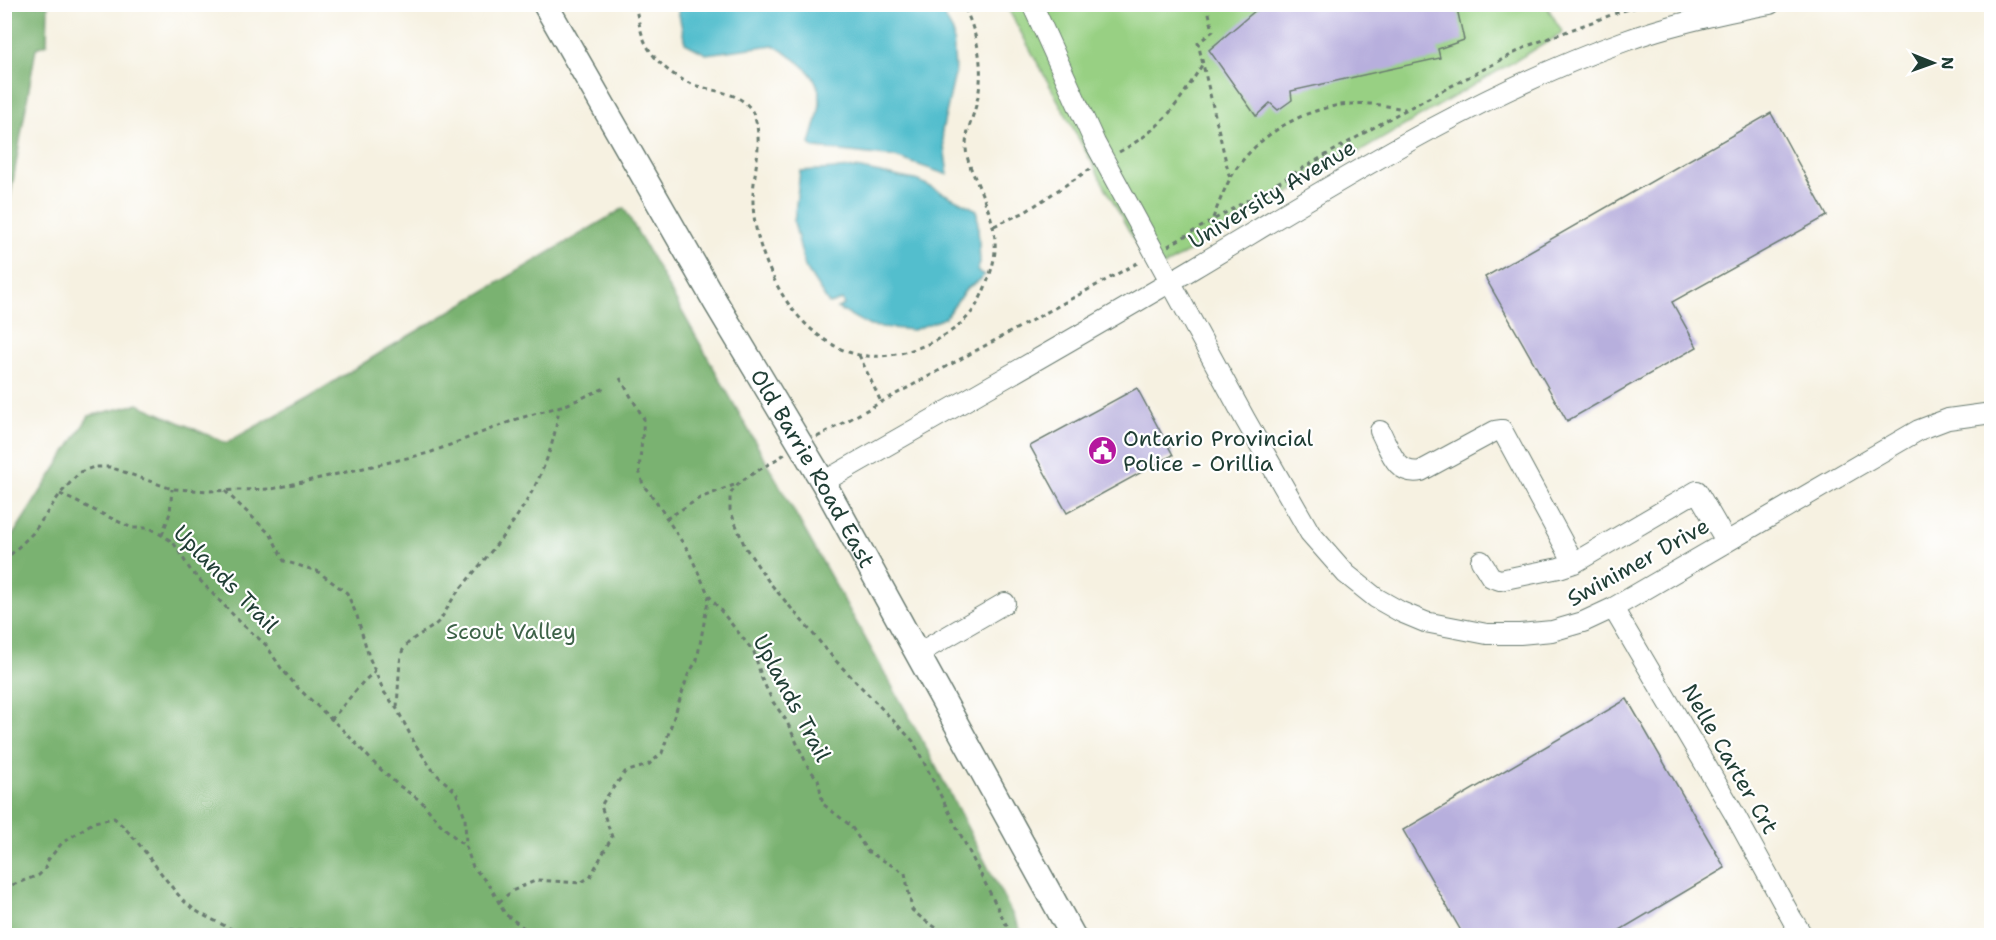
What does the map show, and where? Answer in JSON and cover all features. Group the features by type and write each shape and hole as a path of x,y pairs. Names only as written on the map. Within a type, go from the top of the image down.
{"main road":[{"name":"Old Barrie Road East","path":"545,4 716,303 823,482 1073,936"}],"street":[{"name":"Swinimer Drive","path":"1032,4 1095,143 1154,254 1310,533 1346,574 1376,598 1401,612 1425,622 1486,634 1552,631 1583,622 1613,608 1919,430 1948,419 1992,413"},
{"name":"University Avenue","path":"823,482 1170,283 1396,148 1541,75 1625,41 1666,28 1770,4"},
{"path":"1380,431 1400,468 1415,472 1421,471 1495,430 1502,430 1574,563"},
{"path":"1481,561 1491,577 1500,580 1559,568 1574,563 1697,491 1726,541"},
{"path":"917,654 1005,603"},
{"name":"Nelle Carter Crt","path":"1613,608 1735,814 1803,936"}],"path":[{"path":"634,4 646,45 662,65 675,76 691,84 737,98 753,113 757,137 753,198 755,228 771,274 793,310 813,332 827,341 859,354 886,355 941,338 960,323 976,307 994,260 996,237 993,220 968,162 966,148 981,75 980,52 975,32 963,4"},
{"path":"1207,4 1213,31 1198,43 1230,181"},
{"path":"814,438 1154,254 1407,109 1530,45 1647,4"},
{"path":"1212,220 1224,191 1239,166 1252,150 1292,120 1332,106 1352,104 1407,109"},
{"path":"859,354 880,402"},
{"name":"Uplands Trail","path":"620,378 644,418 639,470 643,485 688,550 709,596 754,652 762,679 773,702 786,720 804,760 818,779 823,804 851,826 867,851 905,873 912,910 949,936"},
{"name":"Uplands Trail","path":"535,936 505,914 490,886 473,867 466,847 442,826 422,801 398,785 377,766 298,688 266,645 241,623 191,571 173,542 150,528 132,528 60,494 80,472 94,467 110,467 172,489 225,491 272,489 429,453 607,387"},
{"path":"397,709 402,652 420,633 438,622 534,492 550,454 560,406"},
{"path":"774,460 738,484 728,502 745,547 769,582 836,661 909,736 1012,936"},
{"path":"666,519 700,498 738,484"},
{"path":"162,535 170,513 172,489"},
{"path":"225,491 271,534 284,561 317,572 347,593 384,692 397,709 415,744 434,772 456,792 465,817 466,847"},
{"path":"4,561 33,532 60,494"},
{"path":"499,902 512,891 537,880 580,883 590,877 612,837 601,806 608,793 616,786 625,772 648,765 662,753 688,675 697,660 709,596"},
{"path":"331,720 375,671"},
{"path":"4,888 39,875 62,843 94,822 114,818 141,847 184,901 206,916 242,935 316,930 378,936"}],"green space":[{"path":"5,4 48,5 47,44 36,48 5,227"},
{"path":"1006,5 1546,5 1563,33 1152,273"},
{"name":"Scout Valley","path":"624,208 920,736 1023,935 5,935 5,544 89,416 138,404 226,443 309,397"}],"water":[{"path":"677,5 938,5 953,32 955,74 942,131 948,175 895,157 815,148 810,144 819,109 819,89 804,66 773,45 706,54 685,43"},
{"path":"856,168 919,181 977,210 980,263 977,271 984,275 966,289 945,318 913,330 870,326 837,308 844,305 842,300 829,304 805,267 794,222 800,171"}],"building":[{"path":"1263,4 1456,4 1464,40 1438,49 1440,58 1291,91 1292,100 1278,110 1270,103 1256,116 1209,50"},
{"path":"1771,113 1827,216 1672,302 1697,347 1567,421 1485,277"},
{"name":"Ontario Provincial Police - Orillia","path":"1137,388 1173,455 1067,513 1030,446"},
{"path":"1627,699 1725,868 1610,936 1464,936 1403,830"}],"place":[{"name":"Ontario Provincial Police - Orillia","path":"1102,451"}]}
